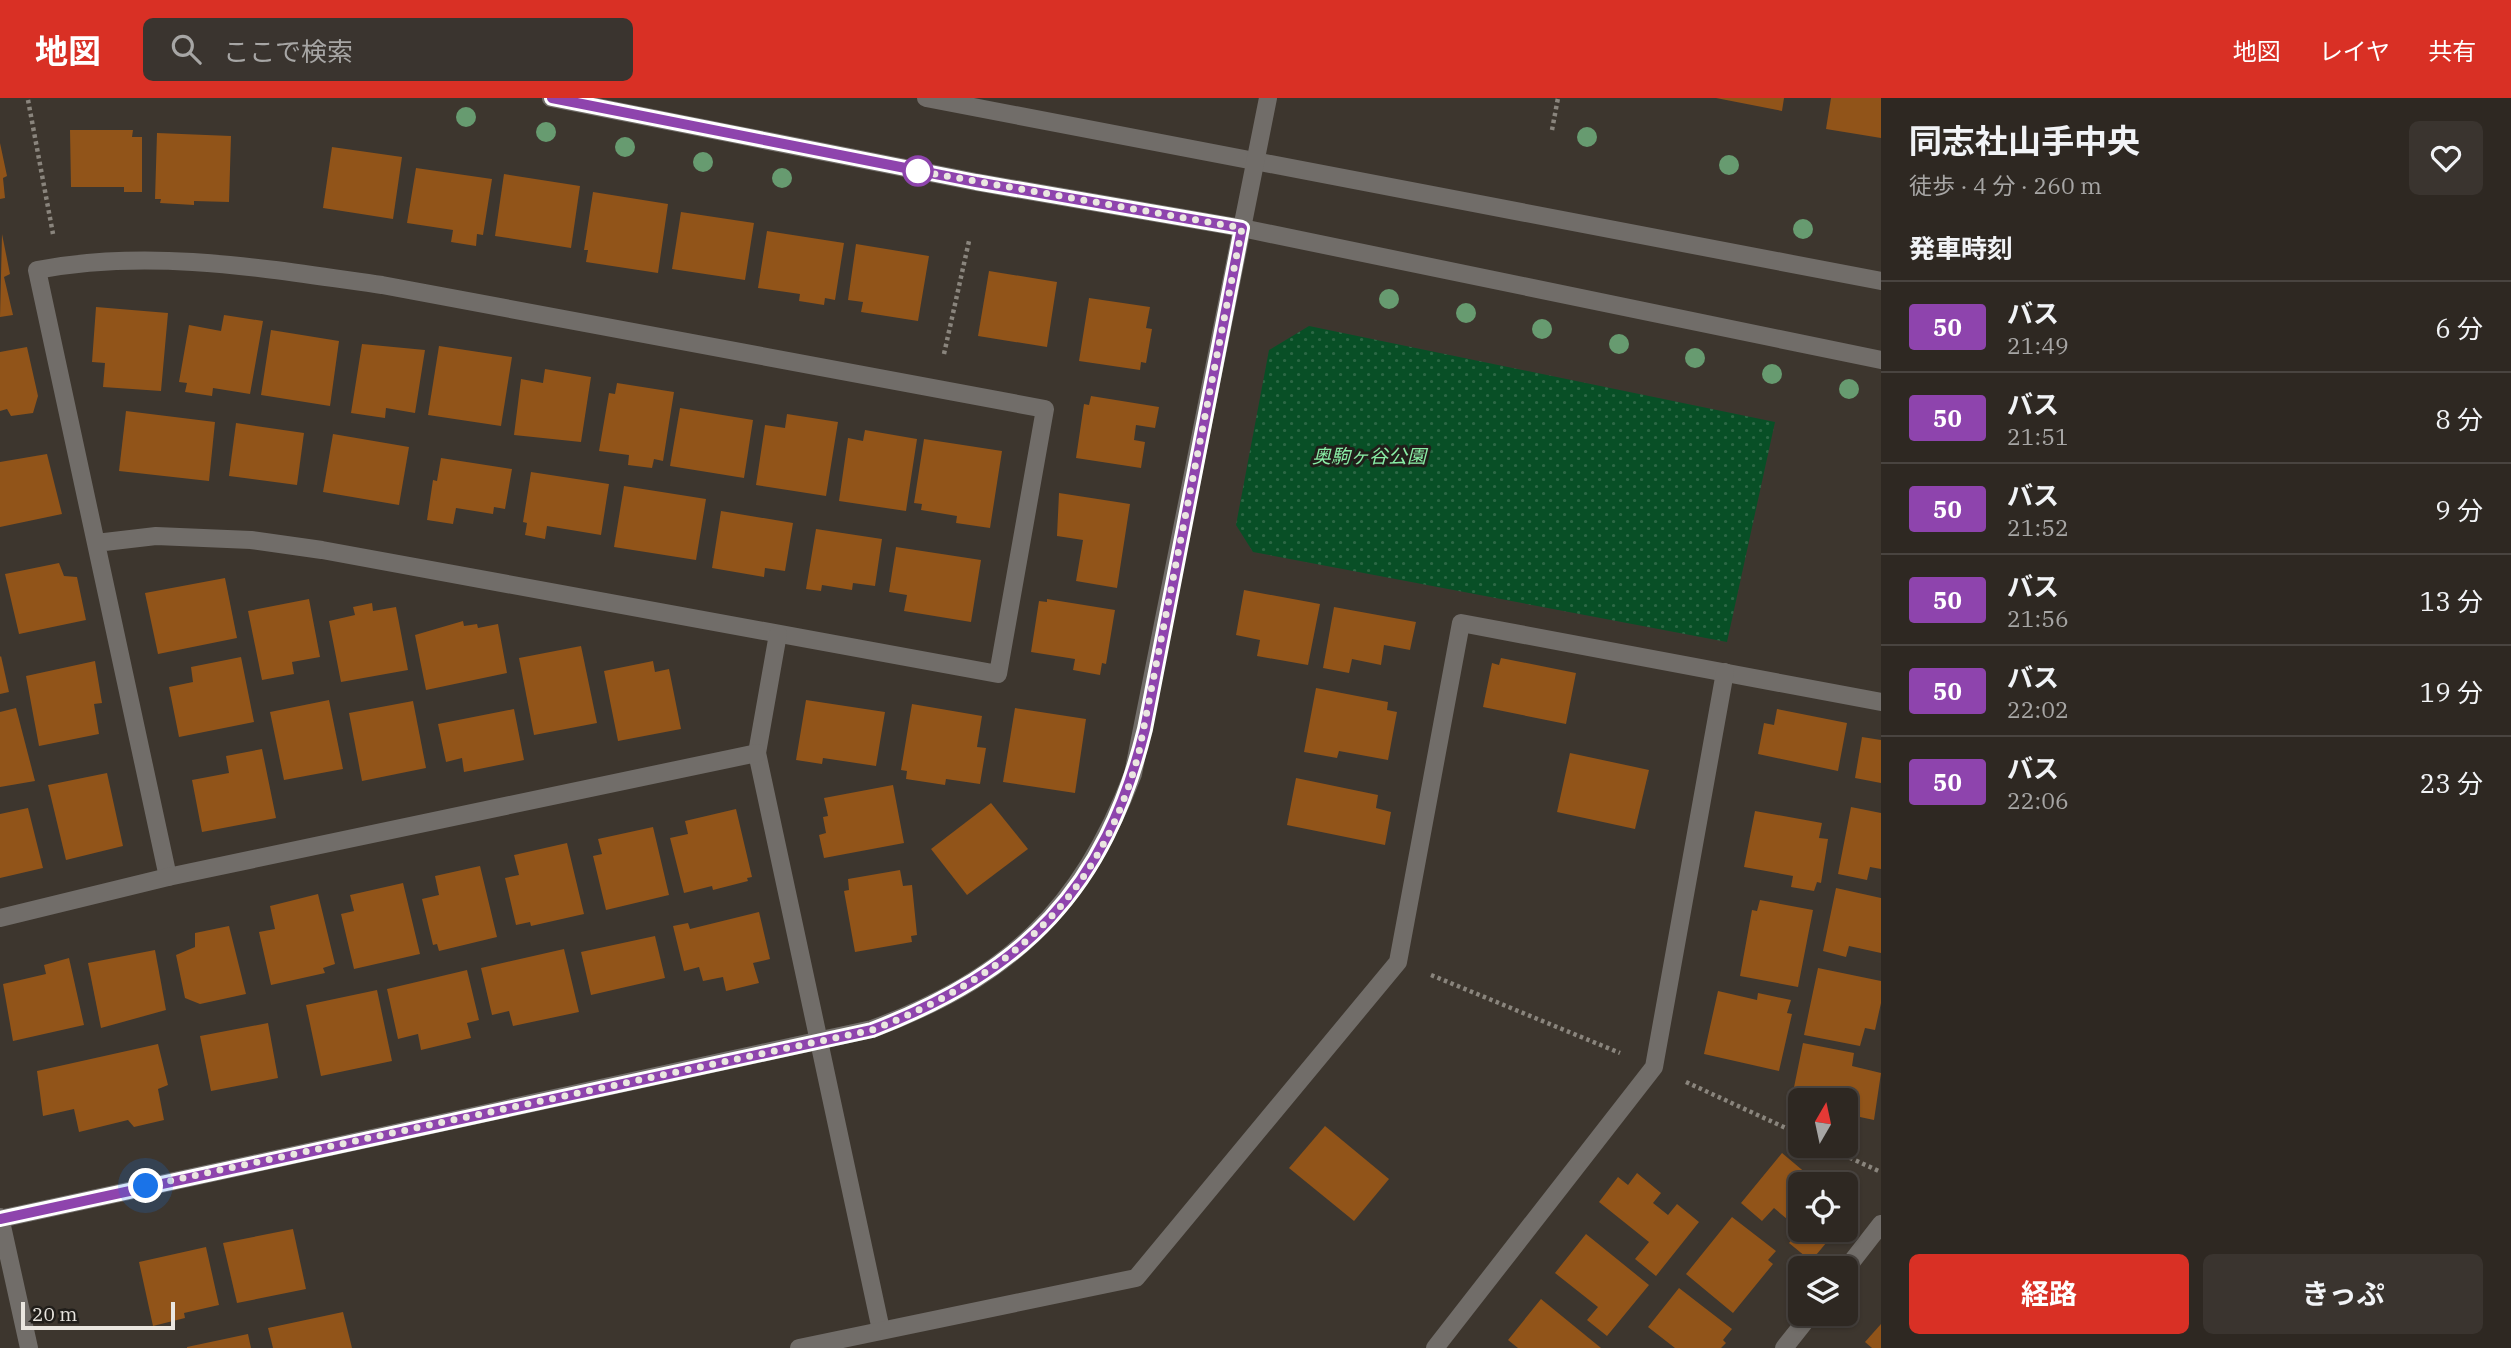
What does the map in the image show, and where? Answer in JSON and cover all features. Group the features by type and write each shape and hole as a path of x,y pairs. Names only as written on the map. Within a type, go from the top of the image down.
{"street":[{"path":"551,98 976,182 1242,228 1881,360"},
{"path":"926,98 1881,281"},
{"path":"29,1348 0,1218 872,1030 918,1012 962,989 1004,962 1069,896 1111,827 1133,774 1145,729 1268,98"},
{"path":"96,543 156,536 263,542 323,550 998,674 1045,409 342,279 205,262 114,259 37,270 168,877"},
{"path":"799,1348 1136,1278 1398,962 1461,623 1881,702"},
{"path":"778,634 757,753 881,1330"},
{"path":"1435,1348 1654,1067 1725,672"},
{"path":"0,918 168,877 757,753"},
{"path":"1856,1256 1881,1224"},
{"path":"1784,1348 1801,1326"}],"path":[{"path":"1552,130 1558,98"},
{"path":"28,100 59,266"},
{"path":"937,389 969,241"},
{"path":"1398,962 1654,1067 1788,1129"},
{"path":"1850,1158 1881,1172"}],"green space":[{"name":"奥駒ヶ谷公園","path":"1309,326 1775,422 1727,642 1253,552 1236,525 1269,350"}],"building":[{"path":"1716,98 1784,98 1782,111"},
{"path":"1831,98 1881,98 1881,138 1826,129"},
{"path":"70,130 133,130 132,137 142,137 142,192 124,192 124,187 71,187"},
{"path":"157,133 231,136 229,202 194,201 194,205 160,203 161,199 155,199"},
{"path":"0,143 7,176 3,178 5,198 0,199"},
{"path":"332,147 402,157 393,219 323,208"},
{"path":"416,168 492,179 483,235 477,234 476,246 451,242 453,230 407,223"},
{"path":"504,174 580,186 571,248 495,236"},
{"path":"593,192 668,204 658,273 586,262 588,250 584,250"},
{"path":"681,212 754,223 745,280 672,269"},
{"path":"767,231 844,243 835,300 825,298 824,305 799,301 800,294 758,288"},
{"path":"2,234 10,274 4,277 13,315 0,317"},
{"path":"856,244 929,256 918,321 861,312 863,302 848,300"},
{"path":"989,271 1057,282 1047,347 978,336"},
{"path":"1089,298 1150,307 1146,328 1152,329 1146,363 1141,362 1140,370 1079,361"},
{"path":"96,307 168,313 161,391 103,387 105,363 92,362"},
{"path":"224,315 263,321 250,394 213,388 212,396 185,392 187,383 179,382 189,325 221,331"},
{"path":"271,330 339,341 330,406 261,395"},
{"path":"362,344 425,350 415,413 386,408 385,418 351,413"},
{"path":"439,346 512,357 501,426 428,415"},
{"path":"27,347 38,396 33,413 11,416 7,409 0,411 0,352"},
{"path":"545,369 591,377 581,442 514,435 521,379 543,383"},
{"path":"617,383 674,392 663,461 654,459 652,468 628,465 629,455 599,451 609,393 615,394"},
{"path":"1091,396 1159,407 1155,428 1136,425 1134,440 1145,442 1141,468 1076,458 1084,404 1089,405"},
{"path":"680,408 753,420 744,478 670,466"},
{"path":"126,411 215,422 209,481 119,471"},
{"path":"787,414 838,422 826,496 756,485 765,425 785,428"},
{"path":"236,423 304,433 297,485 229,476"},
{"path":"865,430 917,439 906,511 839,501 848,438 863,441"},
{"path":"333,434 409,447 399,505 323,492"},
{"path":"924,439 1002,451 990,528 956,523 957,516 921,510 922,504 914,503"},
{"path":"47,454 62,514 0,527 0,462"},
{"path":"441,458 512,469 505,509 494,507 493,514 456,508 453,524 427,520 433,480 437,481"},
{"path":"531,472 609,484 601,535 547,526 545,539 525,535 527,523 523,522"},
{"path":"624,486 706,499 696,560 614,547"},
{"path":"1059,493 1130,504 1117,588 1076,581 1083,540 1057,536"},
{"path":"721,511 793,523 785,571 765,568 764,577 712,568"},
{"path":"816,529 882,539 875,586 853,583 852,590 822,585 821,591 806,589"},
{"path":"896,547 981,560 971,622 904,611 907,595 889,592"},
{"path":"59,563 64,576 77,577 86,620 19,634 5,574"},
{"path":"225,578 237,638 158,654 145,593"},
{"path":"1244,590 1320,604 1308,665 1257,656 1260,640 1236,635"},
{"path":"309,599 320,657 292,662 294,674 262,680 248,611"},
{"path":"1047,599 1115,610 1106,664 1102,663 1100,675 1073,670 1075,659 1031,652 1039,601 1047,602"},
{"path":"372,603 373,611 396,607 408,670 341,682 329,621 355,615 353,607"},
{"path":"1334,607 1416,622 1410,650 1384,645 1381,665 1352,659 1349,673 1323,668"},
{"path":"463,621 464,626 477,624 478,628 498,624 507,673 426,690 415,635"},
{"path":"581,646 597,723 534,735 519,658"},
{"path":"0,657 9,692 0,694"},
{"path":"241,657 254,722 179,737 169,687 193,682 191,667"},
{"path":"1501,658 1576,673 1566,724 1483,707 1492,663 1499,665"},
{"path":"95,661 102,703 94,704 99,734 39,746 26,676"},
{"path":"653,661 655,672 669,669 681,729 618,741 604,671"},
{"path":"1316,688 1388,702 1387,710 1397,712 1388,760 1339,751 1337,758 1304,752"},
{"path":"329,700 343,769 284,780 270,712"},
{"path":"806,700 885,712 876,766 823,758 822,764 796,760"},
{"path":"413,701 426,768 362,781 349,713"},
{"path":"912,704 982,716 977,747 986,748 980,784 946,779 945,785 906,779 907,771 901,770"},
{"path":"16,708 35,781 0,787 0,712"},
{"path":"1015,708 1086,719 1075,793 1003,782"},
{"path":"514,709 524,760 464,772 462,758 446,762 438,724"},
{"path":"1777,709 1847,723 1838,771 1758,754 1764,723 1774,725"},
{"path":"1862,737 1881,740 1881,783 1855,778"},
{"path":"262,749 276,818 202,832 192,780 229,773 226,756"},
{"path":"1570,753 1649,770 1635,829 1557,812"},
{"path":"107,773 123,846 66,860 48,785"},
{"path":"1296,778 1378,795 1376,808 1391,812 1385,845 1287,825"},
{"path":"893,785 904,843 824,858 819,835 826,833 823,817 828,816 824,798"},
{"path":"991,803 1028,849 967,895 931,849"},
{"path":"1851,807 1881,813 1881,869 1870,867 1867,880 1838,874"},
{"path":"28,808 43,868 0,878 0,814"},
{"path":"736,809 752,877 747,878 748,881 713,890 712,886 684,893 670,838 688,834 685,821"},
{"path":"1755,811 1822,823 1819,838 1828,839 1821,883 1817,882 1814,891 1791,887 1793,876 1744,867"},
{"path":"653,827 669,895 606,910 593,856 602,854 598,839"},
{"path":"567,843 584,914 531,926 530,922 516,925 505,878 519,875 514,855"},
{"path":"480,866 497,937 439,951 437,944 433,945 422,899 439,895 435,876"},
{"path":"900,870 903,886 912,885 917,935 911,936 912,942 855,952 844,891 849,890 848,879"},
{"path":"403,883 420,954 354,969 341,914 354,911 350,895"},
{"path":"1836,888 1881,898 1881,953 1849,946 1846,957 1823,951"},
{"path":"318,894 335,964 323,968 325,973 271,985 259,932 275,929 270,906"},
{"path":"1760,900 1813,910 1798,987 1740,976 1752,910 1757,911"},
{"path":"759,912 770,959 753,963 759,983 726,991 723,977 703,981 699,967 684,971 673,926 688,923 690,929"},
{"path":"229,926 246,994 200,1004 185,998 176,955 195,947 195,933"},
{"path":"655,936 665,978 591,995 581,952"},
{"path":"564,949 579,1012 513,1026 509,1011 492,1015 481,968"},
{"path":"155,950 166,1010 101,1028 88,963"},
{"path":"69,958 84,1025 13,1041 3,984 46,974 44,965"},
{"path":"1818,968 1881,981 1881,1003 1875,1030 1865,1028 1860,1046 1804,1035"},
{"path":"467,970 479,1020 467,1023 471,1038 421,1050 418,1034 398,1039 387,989"},
{"path":"377,990 392,1061 321,1076 306,1005"},
{"path":"1718,991 1757,1000 1758,993 1791,1000 1787,1013 1792,1014 1779,1071 1704,1054"},
{"path":"268,1023 278,1078 211,1091 200,1036"},
{"path":"1803,1043 1854,1053 1852,1066 1881,1073 1874,1120 1858,1117 1858,1088 1794,1088"},
{"path":"158,1044 168,1085 158,1089 164,1120 134,1127 128,1120 79,1132 74,1109 43,1116 37,1071"},
{"path":"1325,1126 1389,1179 1354,1221 1289,1168"},
{"path":"1782,1153 1805,1172 1788,1172 1788,1220 1774,1208 1762,1221 1741,1203"},
{"path":"1637,1173 1661,1193 1653,1203 1668,1215 1677,1204 1699,1222 1656,1276 1635,1259 1649,1242 1599,1202 1618,1177 1628,1185"},
{"path":"1732,1217 1776,1251 1768,1260 1773,1264 1733,1313 1686,1274"},
{"path":"293,1229 306,1289 237,1303 223,1243"},
{"path":"1586,1234 1649,1285 1607,1336 1587,1320 1598,1307 1555,1273"},
{"path":"1827,1242 1815,1256 1805,1256 1789,1243"},
{"path":"206,1247 219,1305 184,1313 185,1318 153,1326 139,1262"},
{"path":"1679,1288 1732,1329 1723,1340 1726,1343 1721,1348 1675,1348 1648,1327"},
{"path":"1541,1299 1601,1348 1518,1348 1508,1340"},
{"path":"343,1312 352,1348 273,1348 268,1328"},
{"path":"1881,1324 1881,1348 1872,1348 1865,1342"},
{"path":"248,1334 251,1348 187,1348 187,1347"}],"bus line":[{"name":"50","path":"0,1219 872,1030 918,1012 962,989 1004,962 1038,931 1069,896 1095,858 1116,817 1133,774 1145,729 1242,228 976,182 552,98"}],"route":[{"path":"146,1186 872,1030 918,1012 962,989 1004,962 1038,931 1069,896 1095,858 1116,817 1133,774 1145,729 1242,228 918,171"}]}
